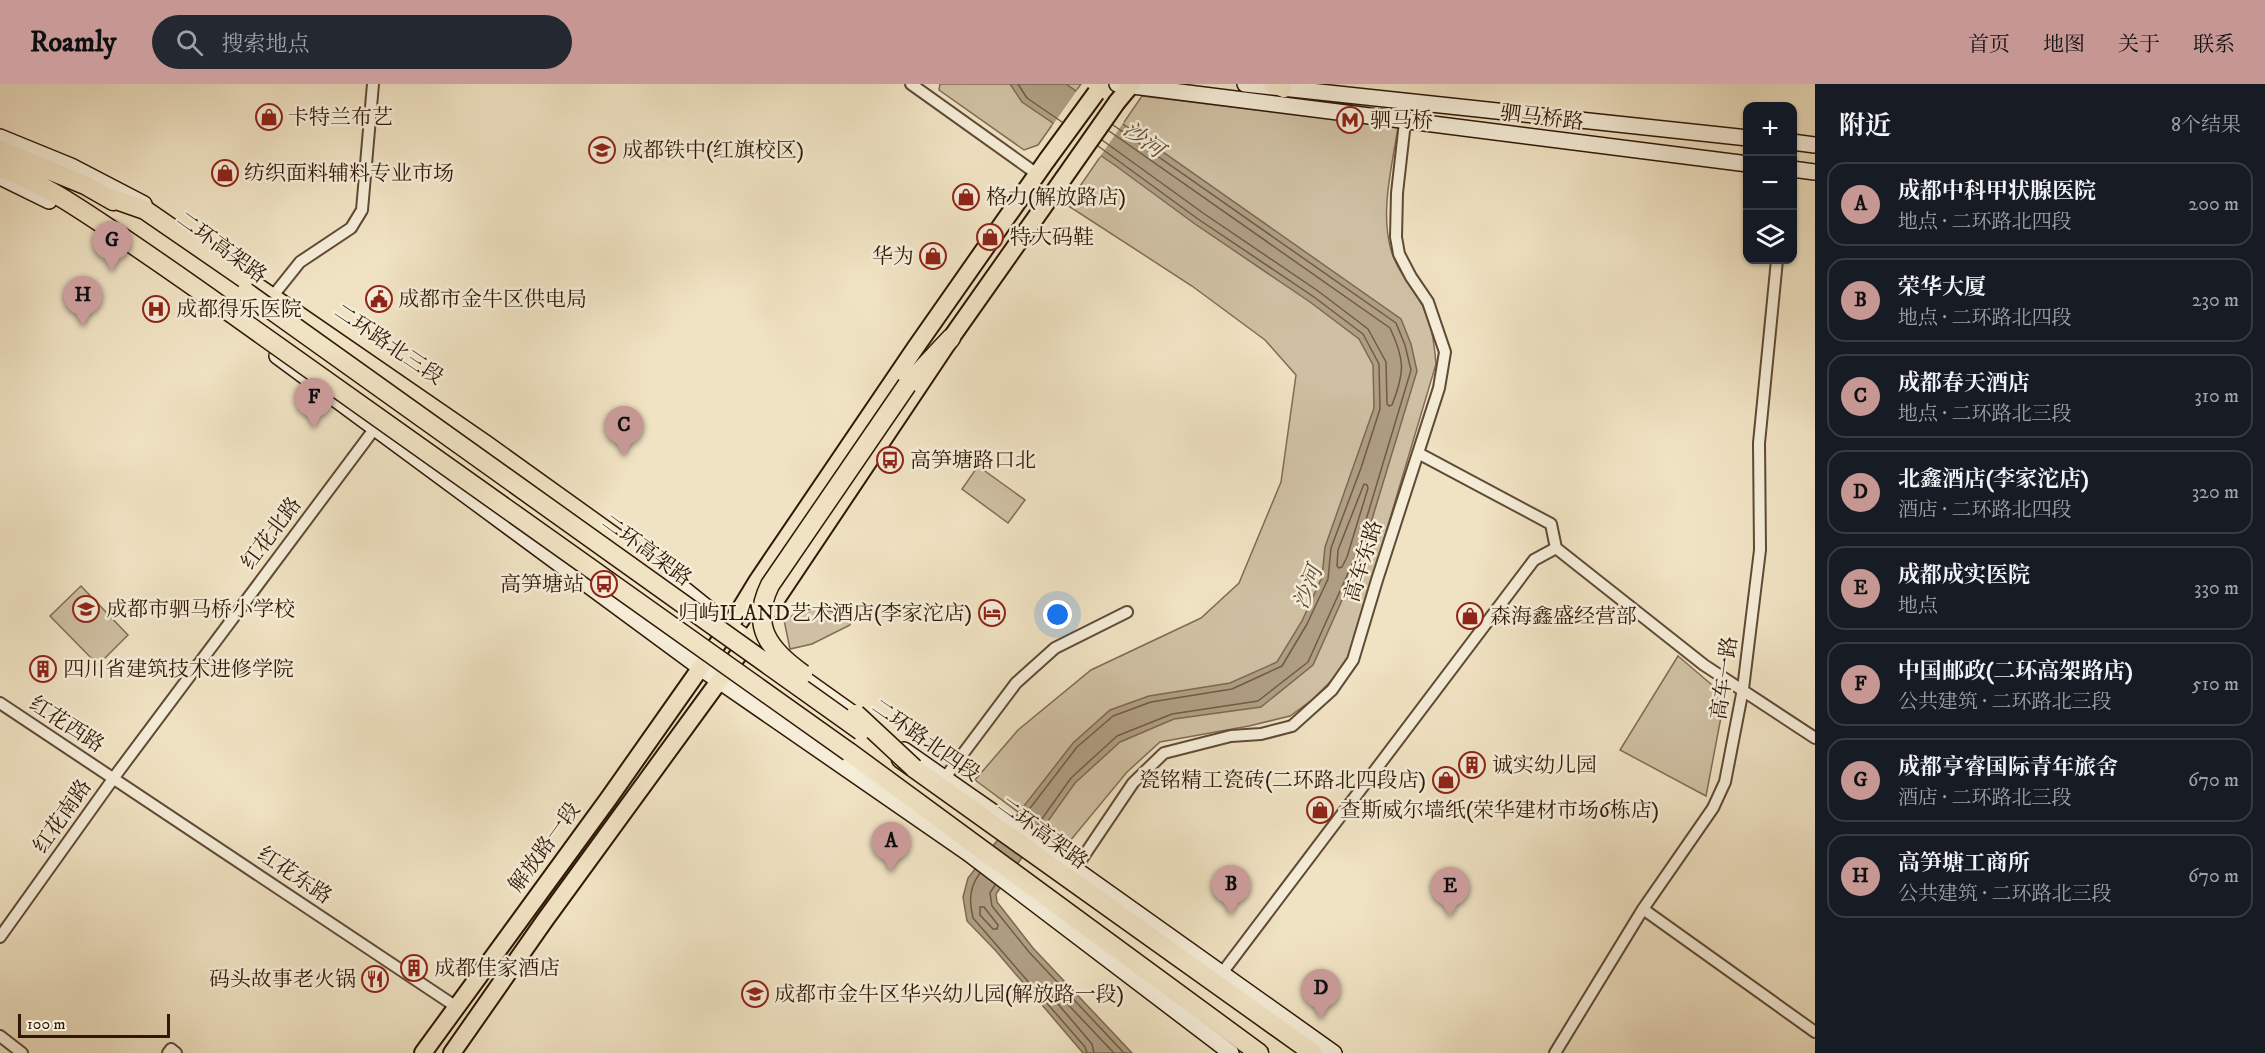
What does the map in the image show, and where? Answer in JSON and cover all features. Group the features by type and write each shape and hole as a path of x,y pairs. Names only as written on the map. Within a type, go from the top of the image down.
{"highway":[{"name":"二环高架路","path":"0,150 105,196 158,228 1313,1053"},
{"path":"0,168 47,189 96,219 231,313 849,752 1259,1053"},
{"path":"105,196 145,210 486,445 662,571"},
{"path":"914,768 855,712 781,658 772,647 765,632 760,610 770,585 907,386 951,338"}],"main road":[{"name":"驷马桥路","path":"1245,84 1743,137"},
{"name":"解放路一段","path":"452,1053 545,920 749,640 951,338 1117,102 1126,85"},
{"name":"驷马桥路","path":"1126,85 1743,163"},
{"name":"解放路一段","path":"426,1052 455,1006 609,798 730,626 758,580 916,347 1037,174 1100,89"},
{"name":"二环路北三段","path":"0,137 71,166 167,217 562,488 730,626"},
{"path":"1797,143 1815,145"},
{"path":"1797,170 1815,172"},
{"path":"0,177 68,211 137,256 699,667 968,854 1231,1053"},
{"name":"二环路北四段","path":"730,626 1334,1053"}],"street":[{"path":"276,292 300,262 351,228 362,210 373,84"},
{"path":"911,84 1037,174"},
{"name":"高车东路","path":"1076,869 1133,783 1164,753 1231,736 1261,734 1292,726 1332,690 1353,660 1439,388 1445,352 1428,302 1399,254 1396,237 1397,193 1405,122"},
{"name":"高车一路","path":"1555,1053 1643,909 1713,808 1725,782 1743,689 1760,550 1759,443 1777,264"},
{"name":"红花北路","path":"114,777 375,428"},
{"path":"1418,453 1551,524 1556,548 1704,665 1815,738"},
{"path":"1222,973 1534,560 1556,548"},
{"path":"944,779 1016,682 1055,648 1127,612"},
{"name":"红花西路","path":"0,704 114,777"},
{"name":"红花南路","path":"0,937 114,777"},
{"name":"红花东路","path":"114,777 455,1006"},
{"path":"1643,909 1815,1032"},
{"path":"0,1036 22,1053"},
{"path":"168,1053 171,1049 176,1053"}],"shaded area":[{"path":"940,84 1081,84 1038,145 1024,150 939,90"},
{"path":"1142,96 1398,127 1388,189 1388,235 1396,263 1418,298 1429,321 1436,364 1350,653 1338,674 1312,700 1290,716 1160,742 1127,772 1065,847 975,780 1018,730 1091,670 1201,618 1239,583 1281,482 1296,375 1265,340 1192,286 1067,205"},
{"path":"978,466 1025,500 1008,523 962,489"},
{"path":"81,586 128,635 98,665 50,616"},
{"path":"805,609 817,609 846,616 851,618 850,625 812,644 790,649 784,620"},
{"path":"1678,656 1725,696 1706,796 1620,750"}],"water":[{"name":"沙河","path":"1010,84 1066,84 1401,319 1411,344 1417,371 1359,562 1313,665 1261,707 1174,719 1120,742 1075,783 996,894 997,902 1033,948 1132,1053 1083,1053 996,951 967,921 963,897 968,878 1073,743 1110,710 1149,696 1230,683 1277,662 1302,621 1322,577 1325,547 1374,408 1373,365 1359,339 1310,302 1022,102"}],"pier":[{"path":"1078,89 1124,122 1099,158 1052,126"}],"place":[{"name":"卡特兰布艺","path":"269,117"},
{"name":"驷马桥","path":"1350,120"},
{"name":"成都铁中(红旗校区)","path":"602,150"},
{"name":"纺织面料辅料专业市场","path":"225,173"},
{"name":"格力(解放路店)","path":"966,197"},
{"name":"特大码鞋","path":"990,237"},
{"name":"华为","path":"933,256"},
{"name":"成都亨睿国际青年旅舍","path":"112,271"},
{"name":"成都市金牛区供电局","path":"379,299"},
{"name":"成都得乐医院","path":"156,309"},
{"name":"高笋塘工商所","path":"83,326"},
{"name":"中国邮政(二环高架路店)","path":"314,428"},
{"name":"成都春天酒店","path":"624,456"},
{"name":"高笋塘路口北","path":"890,460"},
{"name":"高笋塘站","path":"604,584"},
{"name":"成都市驷马桥小学校","path":"86,609"},
{"name":"归屿ILAND艺术酒店(李家沱店)","path":"992,613"},
{"name":"森海鑫盛经营部","path":"1470,616"},
{"name":"四川省建筑技术进修学院","path":"43,669"},
{"name":"诚实幼儿园","path":"1472,765"},
{"name":"瓷铭精工瓷砖(二环路北四段店)","path":"1446,780"},
{"name":"查斯威尔墙纸(荣华建材市场6栋店)","path":"1320,810"},
{"name":"成都中科甲状腺医院","path":"891,872"},
{"name":"荣华大厦","path":"1231,915"},
{"name":"成都成实医院","path":"1450,917"},
{"name":"成都佳家酒店","path":"414,968"},
{"name":"码头故事老火锅","path":"375,979"},
{"name":"成都市金牛区华兴幼儿园(解放路一段)","path":"755,994"},
{"name":"北鑫酒店(李家沱店)","path":"1321,1019"}]}
